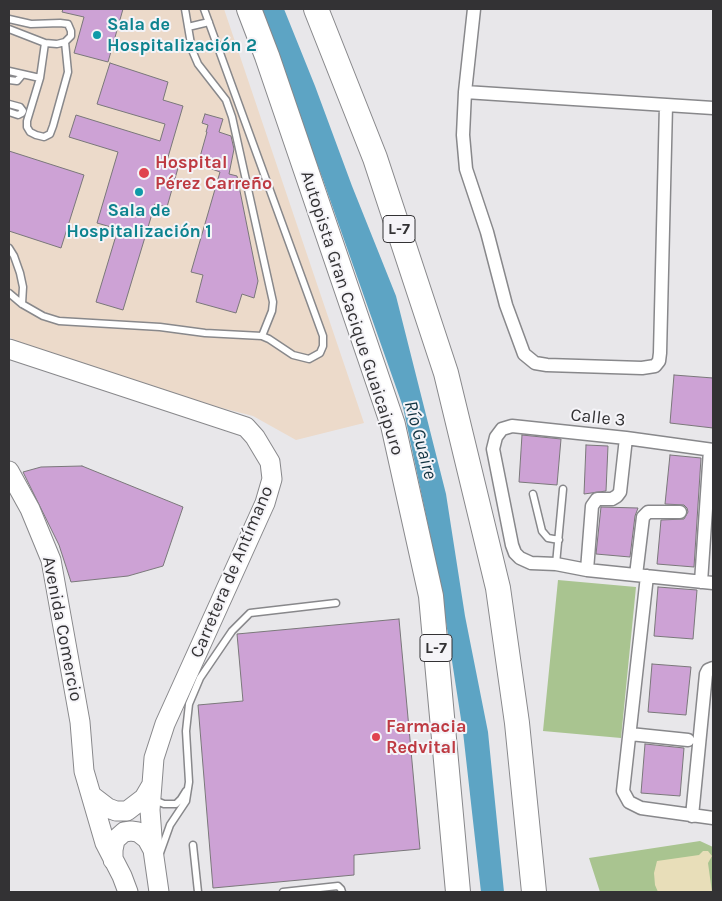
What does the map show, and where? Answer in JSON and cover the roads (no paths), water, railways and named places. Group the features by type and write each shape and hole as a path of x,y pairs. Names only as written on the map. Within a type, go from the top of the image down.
{"highway":[{"name":"Autopista Gran Cacique Guaicaipuro","path":"249,9 267,56 393,425 431,596 458,892"},
{"name":"L-7","path":"316,9 375,158 446,373 498,588 517,723 534,892"}],"main road":[{"name":"Carretera de Antímano","path":"9,348 246,427 255,437 270,462 272,479 265,503 166,724 154,758 150,792 154,858 159,892"},
{"name":"Avenida Comercio","path":"9,471 30,509 51,560 80,722 84,772 105,843 128,892"},
{"path":"92,795 108,808 116,811 127,810 150,792"},
{"path":"113,860 115,840 124,832 132,831 138,832 147,839 154,858"}],"street":[{"path":"474,9 465,92 463,135 466,170 487,232 506,305 524,354 535,363 642,368 655,366 659,361 666,105"},
{"path":"465,92 713,108"},
{"name":"Calle 3","path":"556,564 531,563 520,558 515,553 493,449 496,437 502,429 512,426 626,438 712,450"},
{"path":"587,570 592,506 596,499 612,499 620,492 626,438"},
{"path":"556,564 587,570 707,582 712,450"},
{"path":"680,512 648,512 643,518 642,575 630,734 623,791 629,802 641,808 713,818"},
{"path":"692,816 694,740 706,674 708,670 713,668"},
{"path":"630,734 713,742"}],"lane":[{"path":"184,9 192,50 198,64 226,100 234,126 273,302 272,312 262,336"},
{"path":"9,293 22,304 43,316 59,321 262,336 293,355 309,358 315,357 320,353 323,346 323,336 204,9"},
{"path":"9,19 31,24 68,24 71,36 65,42 57,44 45,43 9,30"},
{"path":"188,27 209,22"},
{"path":"45,43 40,78 27,121 27,127 30,132 36,136 44,137 50,134 53,126 68,72 65,42"},
{"path":"9,71 40,78"},
{"path":"9,80 17,81 22,74"},
{"path":"9,104 20,107 23,110 18,115 9,112"},
{"path":"9,248 20,273 23,287 22,304"},
{"path":"556,564 563,489"},
{"path":"533,494 542,530 548,538 559,540"},
{"path":"154,858 170,825 186,801 190,782 186,731 189,704 200,678 232,631 250,613 336,603"},
{"path":"150,792 164,804 176,804 185,794 190,782"},
{"path":"193,845 198,892"},
{"path":"285,892 309,891 338,886 342,892"}],"water":[{"name":"Río Guaire","path":"258,9 284,9 396,296 446,494 465,616 488,732 504,892 481,892 463,732 439,577 403,407 322,177"}],"place":[{"name":"Sala de Hospitalización 2","path":"97,35"},
{"name":"Hospital Pérez Carreño","path":"144,173"},
{"name":"Sala de Hospitalización 1","path":"139,192"},
{"name":"Farmacia Redvital","path":"376,737"}]}
